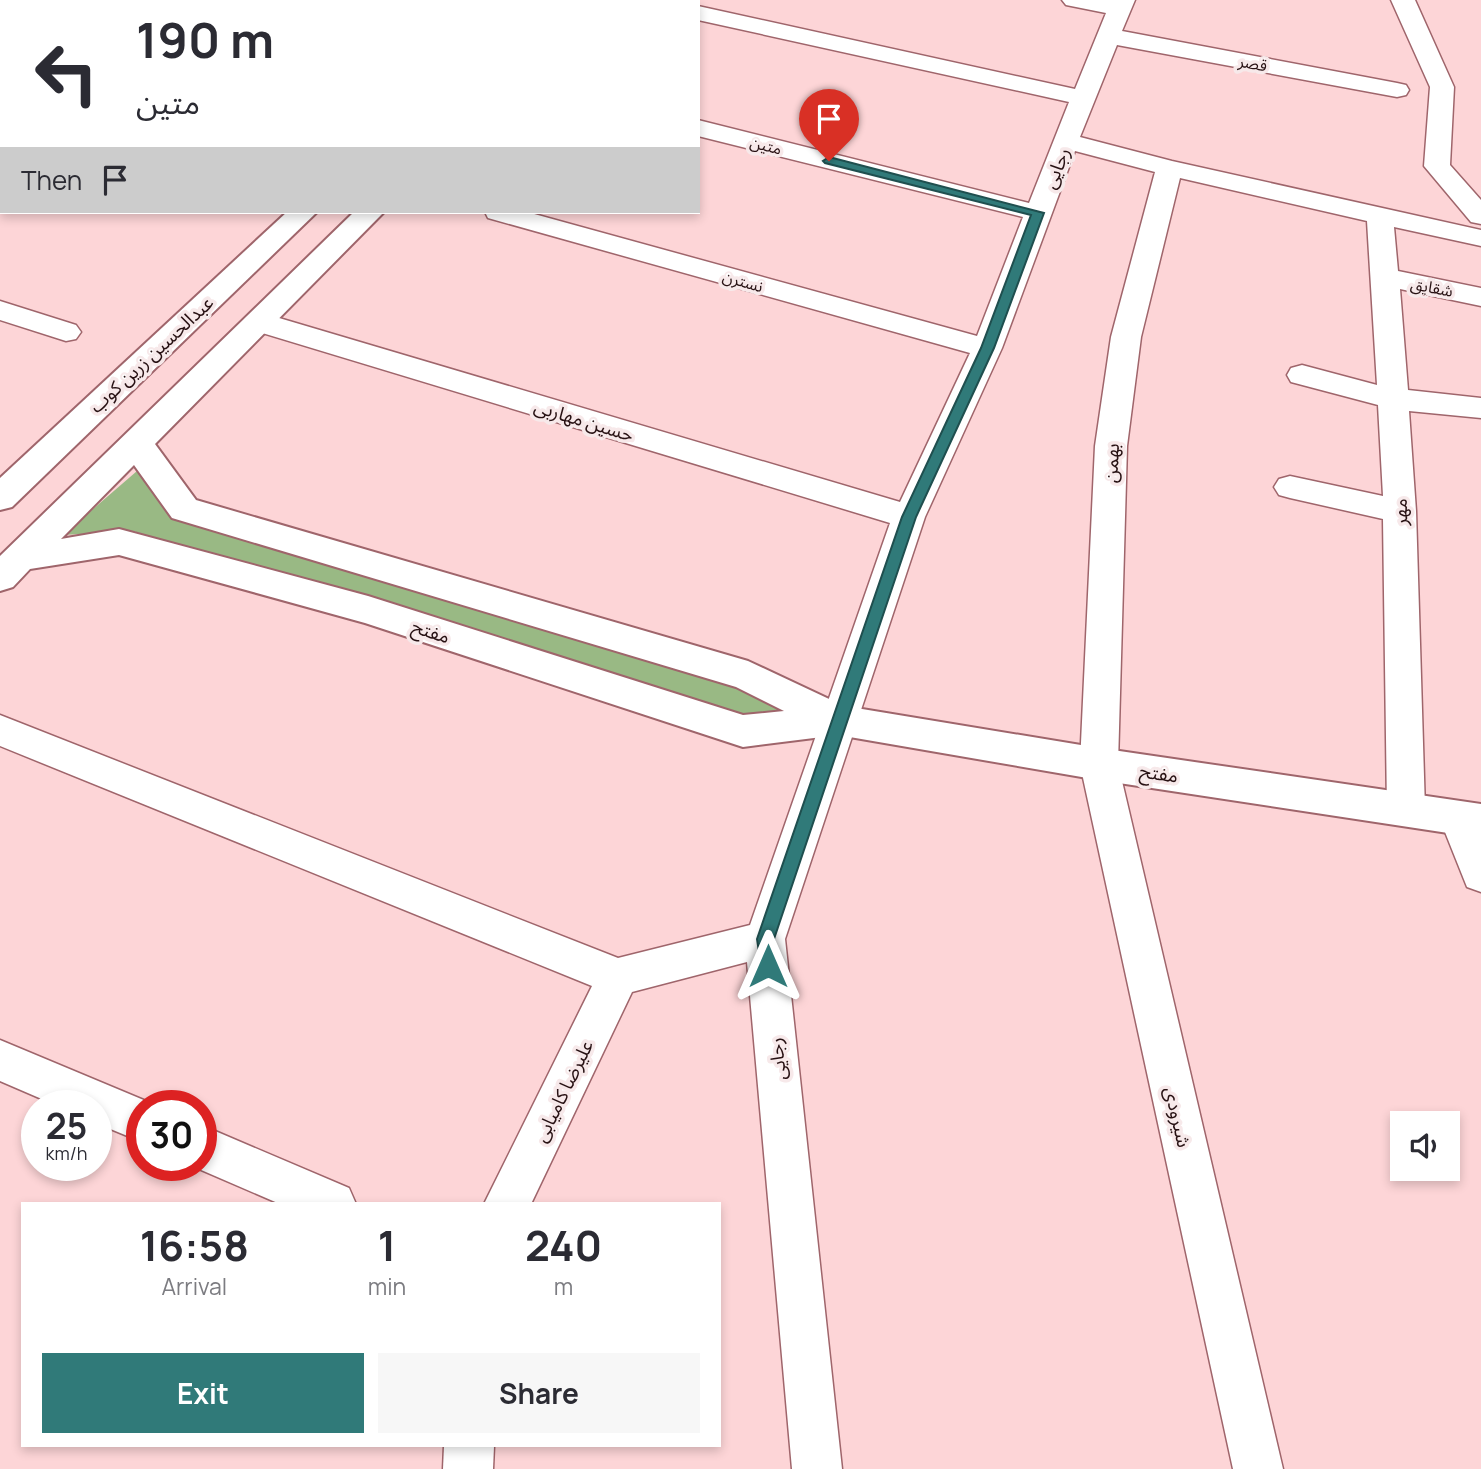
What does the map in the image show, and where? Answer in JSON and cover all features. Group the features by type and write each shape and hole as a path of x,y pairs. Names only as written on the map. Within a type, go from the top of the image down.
{"street":[{"name":"قصر","path":"1074,0 1117,15 1397,90"},
{"path":"1403,0 1441,87 1437,166 1481,216"},
{"path":"700,13 1084,98"},
{"name":"رجایی","path":"817,1469 765,939 909,517 987,348 1117,15"},
{"name":"متین","path":"700,128 1038,213"},
{"path":"1066,141 1481,238"},
{"name":"بهمن","path":"1099,764 1111,446 1126,337 1169,167"},
{"name":"عبدالحسین زرین کوب","path":"0,498 301,214"},
{"path":"10,568 368,214"},
{"name":"نسترن","path":"505,214 987,348"},
{"name":"مهر","path":"1380,215 1400,511 1406,810"},
{"name":"شقایق","path":"1384,277 1481,297"},
{"path":"0,310 66,332"},
{"name":"حسین مهاربی","path":"259,323 909,517"},
{"path":"1302,374 1393,399 1481,408"},
{"name":"مفتح","path":"136,444 184,509 748,676 838,720"},
{"path":"1290,487 1400,511"},
{"name":"مفتح","path":"10,568 119,542 368,611 743,731 838,720 1099,764 1469,819"},
{"path":"0,730 618,977 765,939"},
{"name":"شیرودی","path":"1099,764 1258,1469"},
{"path":"1469,819 1481,875"},
{"name":"علیرضا کامیابی","path":"508,1202 618,977"},
{"path":"0,1060 126,1114"},
{"path":"217,1154 328,1202"},
{"path":"468,1469 469,1447"}],"green space":[{"path":"137,471 170,514 749,688 798,710 747,720 133,531 63,535"}],"route":[{"path":"768,966 765,939 909,517 987,348 1038,213 829,161"}]}
